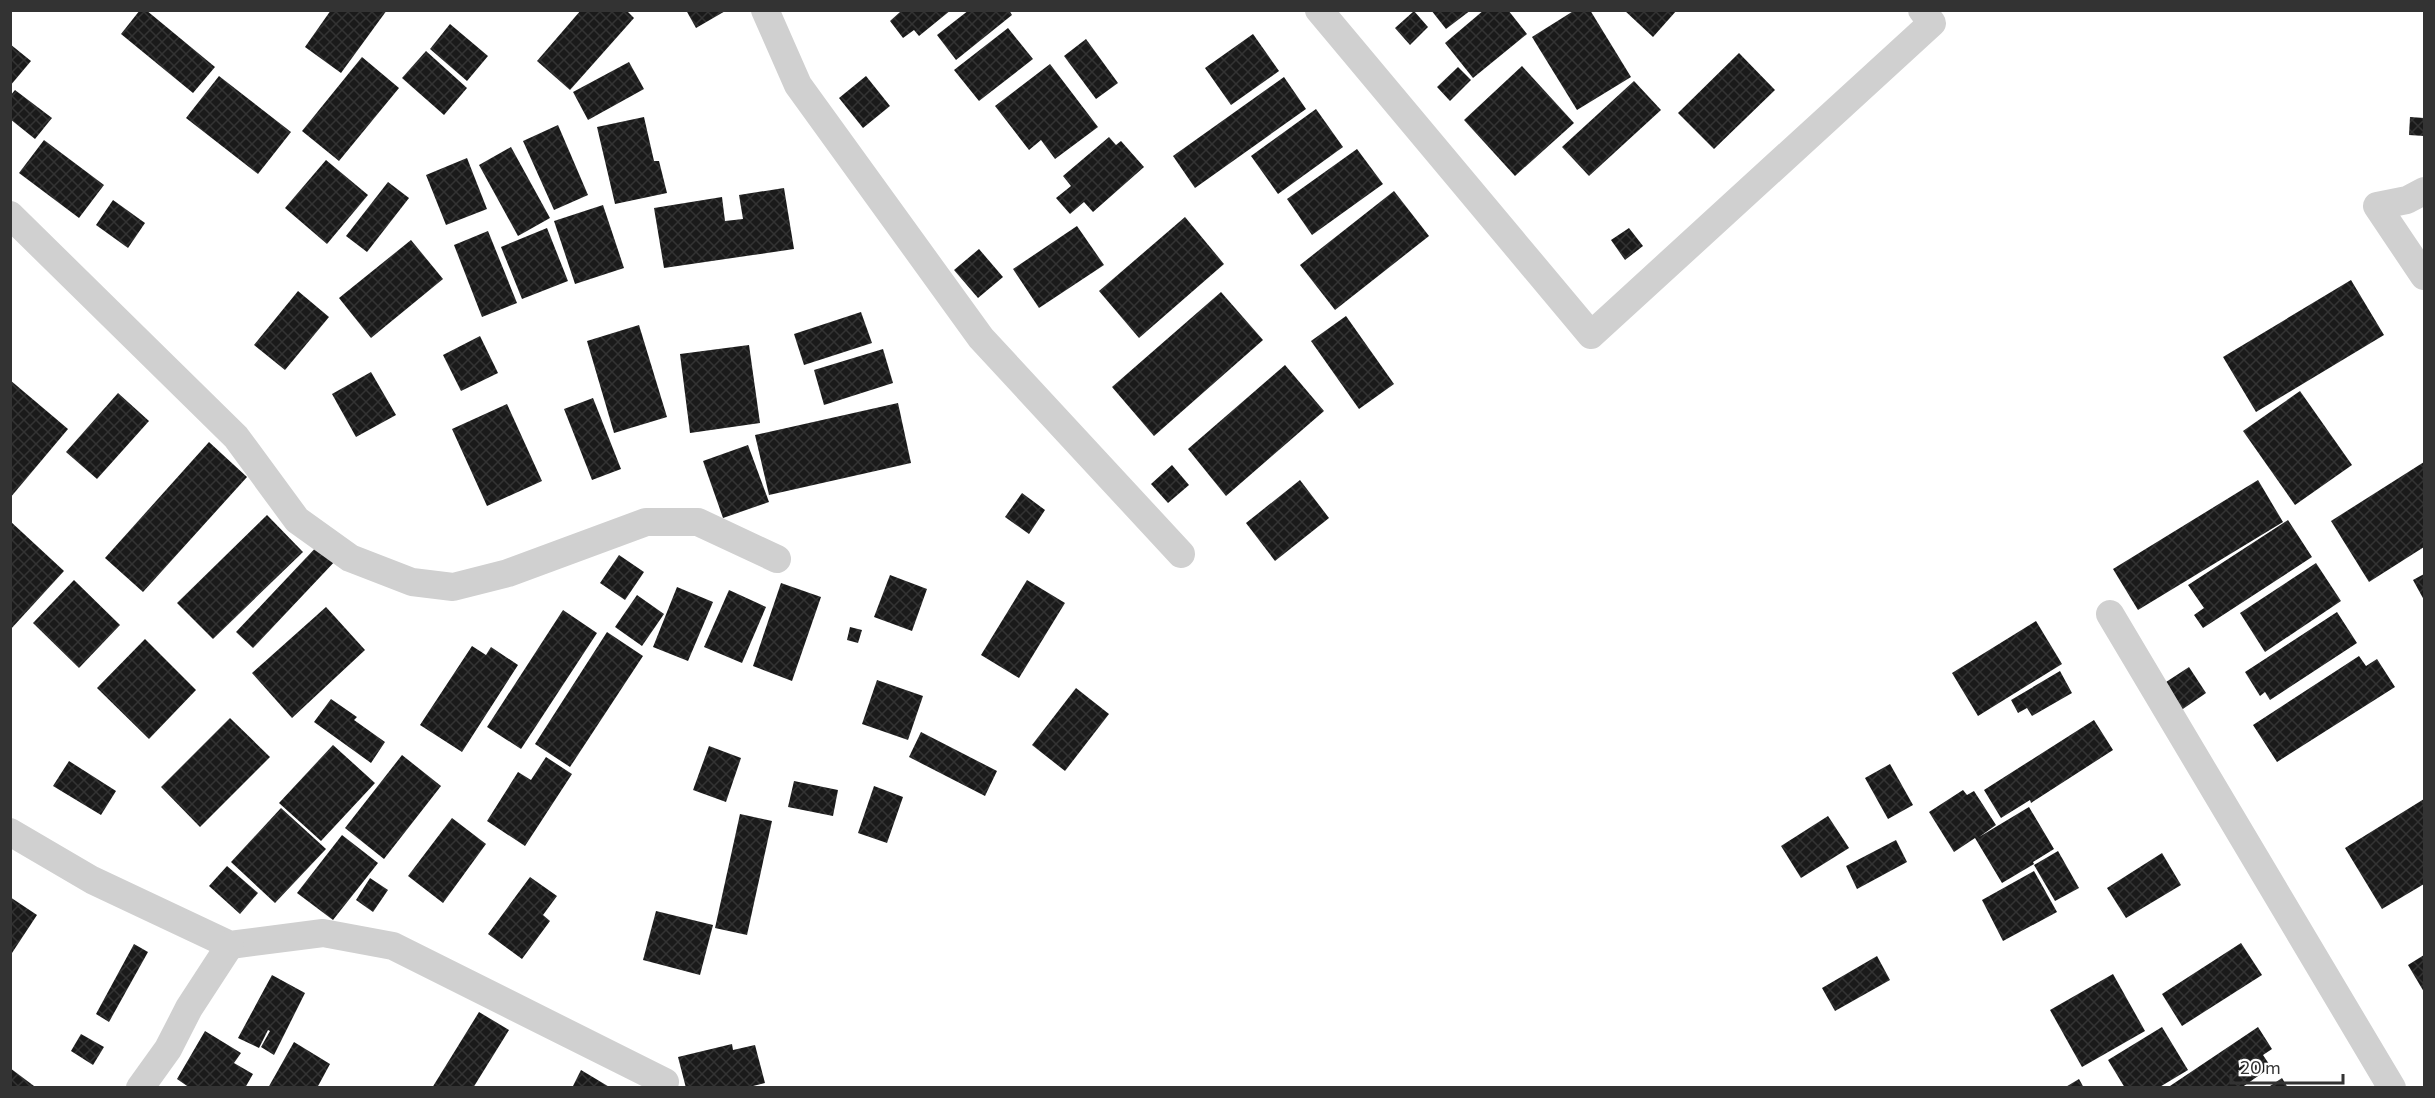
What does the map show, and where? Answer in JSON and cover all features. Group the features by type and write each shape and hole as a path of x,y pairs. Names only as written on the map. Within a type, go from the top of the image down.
{"street":[{"path":"765,10 798,85 981,339 1181,554"},
{"path":"1319,10 1591,335 1932,23 1922,10"},
{"path":"2424,191 2407,200 2377,206 2424,276"},
{"path":"10,215 236,437 297,520 350,558 412,582 453,587 508,573 646,522 698,522 777,559"},
{"path":"2110,614 2392,1088"},
{"path":"10,832 92,880 230,945 323,933 393,946 665,1082"},
{"path":"140,1088 168,1049 189,1008 230,945"}],"building":[{"path":"140,10 146,10 215,67 193,93 121,34"},
{"path":"331,10 387,10 341,73 305,47"},
{"path":"581,10 626,10 634,18 570,90 537,61"},
{"path":"686,10 727,10 696,28"},
{"path":"899,10 951,10 919,36 914,30 903,38 890,21 900,12"},
{"path":"969,10 1009,10 1012,15 956,60 937,35"},
{"path":"1431,10 1471,10 1446,29"},
{"path":"1484,10 1508,10 1527,34 1473,78 1445,43"},
{"path":"1575,10 1590,10 1631,77 1577,110 1532,37"},
{"path":"1624,10 1677,10 1653,37"},
{"path":"1414,11 1428,27 1410,45 1395,28"},
{"path":"450,24 488,56 467,81 430,49"},
{"path":"1008,28 1033,59 979,101 954,70"},
{"path":"1253,34 1279,71 1231,105 1205,68"},
{"path":"1086,39 1118,83 1096,99 1064,56"},
{"path":"10,44 31,61 10,86"},
{"path":"426,51 467,88 444,115 402,78"},
{"path":"1739,53 1775,90 1714,149 1678,113"},
{"path":"362,57 399,88 339,161 302,131"},
{"path":"629,62 644,89 588,120 573,92"},
{"path":"1050,64 1098,127 1055,159 1041,140 1029,150 995,106"},
{"path":"1522,66 1574,123 1515,176 1464,120"},
{"path":"1458,67 1471,80 1450,101 1437,87"},
{"path":"219,76 291,132 258,174 186,118"},
{"path":"866,76 890,106 863,128 839,98"},
{"path":"1284,77 1306,109 1195,188 1173,156"},
{"path":"1634,81 1661,110 1589,176 1562,147"},
{"path":"15,90 52,118 35,139 10,119 10,96"},
{"path":"1316,109 1343,147 1278,194 1251,156"},
{"path":"644,117 654,161 659,161 667,193 615,204 597,127"},
{"path":"2410,117 2424,118 2424,136 2409,135"},
{"path":"558,125 588,195 554,210 523,141"},
{"path":"1109,137 1116,145 1121,141 1144,167 1093,212 1084,202 1070,214 1056,198 1071,186 1063,176"},
{"path":"44,140 104,185 79,218 19,173"},
{"path":"511,147 550,218 518,236 479,165"},
{"path":"1357,149 1383,184 1312,235 1287,199"},
{"path":"467,158 487,209 446,225 426,175"},
{"path":"326,160 368,195 327,244 285,208"},
{"path":"388,182 409,198 367,252 346,236"},
{"path":"784,188 794,249 664,268 654,208 722,197 725,221 743,219 739,195"},
{"path":"1394,191 1429,236 1335,310 1300,265"},
{"path":"113,200 145,223 128,248 96,225"},
{"path":"603,205 624,268 575,284 554,221"},
{"path":"1185,217 1224,264 1139,338 1099,291"},
{"path":"1077,226 1104,265 1039,308 1013,269"},
{"path":"547,228 568,281 522,299 501,247"},
{"path":"1629,228 1643,246 1625,260 1611,240"},
{"path":"488,231 517,303 482,317 454,245"},
{"path":"411,240 443,279 371,338 339,298"},
{"path":"979,249 1003,277 978,298 954,270"},
{"path":"2351,280 2384,335 2256,412 2223,357"},
{"path":"298,291 329,317 285,370 254,345"},
{"path":"1221,292 1263,340 1154,436 1112,387"},
{"path":"861,312 872,343 804,365 794,334"},
{"path":"1346,316 1394,384 1359,409 1311,341"},
{"path":"639,325 667,417 614,433 587,341"},
{"path":"480,336 498,373 461,391 443,355"},
{"path":"749,345 760,423 690,433 680,354"},
{"path":"883,349 893,383 824,405 814,370"},
{"path":"1285,365 1324,411 1226,496 1188,449"},
{"path":"371,372 396,415 356,437 332,394"},
{"path":"10,380 68,429 10,498"},
{"path":"2300,391 2352,465 2295,505 2243,431"},
{"path":"118,393 149,421 97,479 66,452"},
{"path":"593,398 621,469 592,480 564,409"},
{"path":"898,403 911,463 769,495 755,435"},
{"path":"507,404 542,481 487,506 452,429"},
{"path":"209,442 247,477 143,592 105,558"},
{"path":"748,445 769,502 723,518 703,461"},
{"path":"2424,462 2424,547 2369,582 2331,521"},
{"path":"1172,465 1189,485 1168,503 1151,484"},
{"path":"1300,480 1329,518 1275,561 1246,523"},
{"path":"2258,480 2283,522 2138,610 2113,569"},
{"path":"1022,493 1045,510 1029,534 1005,517"},
{"path":"267,515 303,552 213,639 177,603"},
{"path":"2288,520 2312,557 2203,628 2194,615 2204,608 2188,585"},
{"path":"10,521 64,571 10,630"},
{"path":"321,542 338,558 253,648 236,632"},
{"path":"619,555 644,572 625,600 600,583"},
{"path":"2316,563 2341,601 2265,652 2240,613"},
{"path":"2424,574 2424,600 2413,580"},
{"path":"890,575 927,589 912,631 874,617"},
{"path":"74,580 120,625 79,668 33,623"},
{"path":"1027,580 1065,603 1019,678 981,655"},
{"path":"781,583 821,597 792,681 753,666"},
{"path":"677,587 713,602 688,661 653,647"},
{"path":"729,590 766,607 742,663 704,647"},
{"path":"637,595 664,614 642,646 615,627"},
{"path":"326,607 365,650 292,718 252,673"},
{"path":"563,610 597,633 521,749 487,727"},
{"path":"2337,612 2357,643 2270,700 2265,692 2260,696 2245,672"},
{"path":"2036,621 2062,664 1978,716 1952,673"},
{"path":"850,627 862,630 858,643 847,640"},
{"path":"607,632 643,656 570,767 535,744"},
{"path":"145,639 196,690 149,739 97,688"},
{"path":"472,646 486,655 491,647 518,665 462,752 420,725"},
{"path":"2359,656 2366,666 2377,659 2395,687 2277,762 2253,725"},
{"path":"2189,667 2206,693 2180,711 2163,684"},
{"path":"2060,671 2072,693 2032,716 2027,708 2018,713 2011,700"},
{"path":"877,680 923,696 908,740 862,724"},
{"path":"1076,688 1109,714 1065,771 1032,745"},
{"path":"331,699 357,717 354,720 385,742 371,763 314,722"},
{"path":"230,718 270,757 200,827 161,787"},
{"path":"2094,720 2113,750 2031,803 2030,800 2001,818 1984,790"},
{"path":"921,732 997,771 985,796 909,757"},
{"path":"333,745 375,783 321,841 279,803"},
{"path":"709,746 741,758 726,802 693,790"},
{"path":"402,755 441,786 384,859 345,828"},
{"path":"546,757 572,774 525,846 487,821 518,772 531,780"},
{"path":"69,761 116,791 101,815 53,786"},
{"path":"1890,764 1913,805 1888,819 1865,778"},
{"path":"794,781 838,790 833,816 788,807"},
{"path":"874,786 903,797 887,843 858,833"},
{"path":"1963,790 1967,795 1974,791 1996,825 1979,837 2029,807 2054,849 2002,883 1975,838 1954,852 1929,812"},
{"path":"2424,799 2424,884 2382,909 2345,848"},
{"path":"281,808 326,849 275,903 231,862"},
{"path":"740,814 772,821 747,935 715,928"},
{"path":"1828,816 1849,848 1801,878 1781,846"},
{"path":"452,818 486,844 443,903 408,876"},
{"path":"342,835 378,863 333,920 297,893"},
{"path":"1896,840 1907,862 1857,889 1846,866"},
{"path":"2058,851 2079,888 2055,901 2034,865"},
{"path":"2162,853 2181,885 2126,918 2107,888"},
{"path":"227,866 258,893 240,914 209,886"},
{"path":"2034,871 2057,912 2003,941 1982,900"},
{"path":"530,877 557,896 543,915 550,921 522,959 488,934"},
{"path":"370,878 388,890 373,912 356,900"},
{"path":"10,897 37,915 10,956"},
{"path":"656,911 713,925 700,975 643,960"},
{"path":"2241,943 2262,975 2182,1026 2162,994"},
{"path":"134,944 148,952 109,1022 96,1014"},
{"path":"2424,955 2424,992 2408,965"},
{"path":"1877,956 1890,980 1835,1011 1822,988"},
{"path":"2113,974 2145,1031 2082,1067 2050,1010"},
{"path":"272,975 305,993 274,1055 261,1047 270,1031 268,1030 259,1048 238,1038"},
{"path":"479,1012 509,1030 473,1088 432,1088"},
{"path":"2162,1027 2188,1070 2158,1088 2125,1088 2108,1060"},
{"path":"2258,1027 2272,1049 2263,1055 2271,1067 2241,1088 2167,1088"},
{"path":"205,1031 241,1053 234,1063 253,1074 245,1088 190,1088 177,1079"},
{"path":"81,1034 104,1047 93,1065 71,1051"},
{"path":"294,1042 330,1064 317,1088 268,1088"},
{"path":"732,1044 733,1050 755,1045 765,1083 745,1088 686,1088 678,1057"},
{"path":"10,1068 34,1086 33,1088 10,1088"},
{"path":"581,1070 611,1088 572,1088"},
{"path":"2282,1078 2288,1088 2267,1088"},
{"path":"2079,1079 2084,1088 2064,1088"}]}
